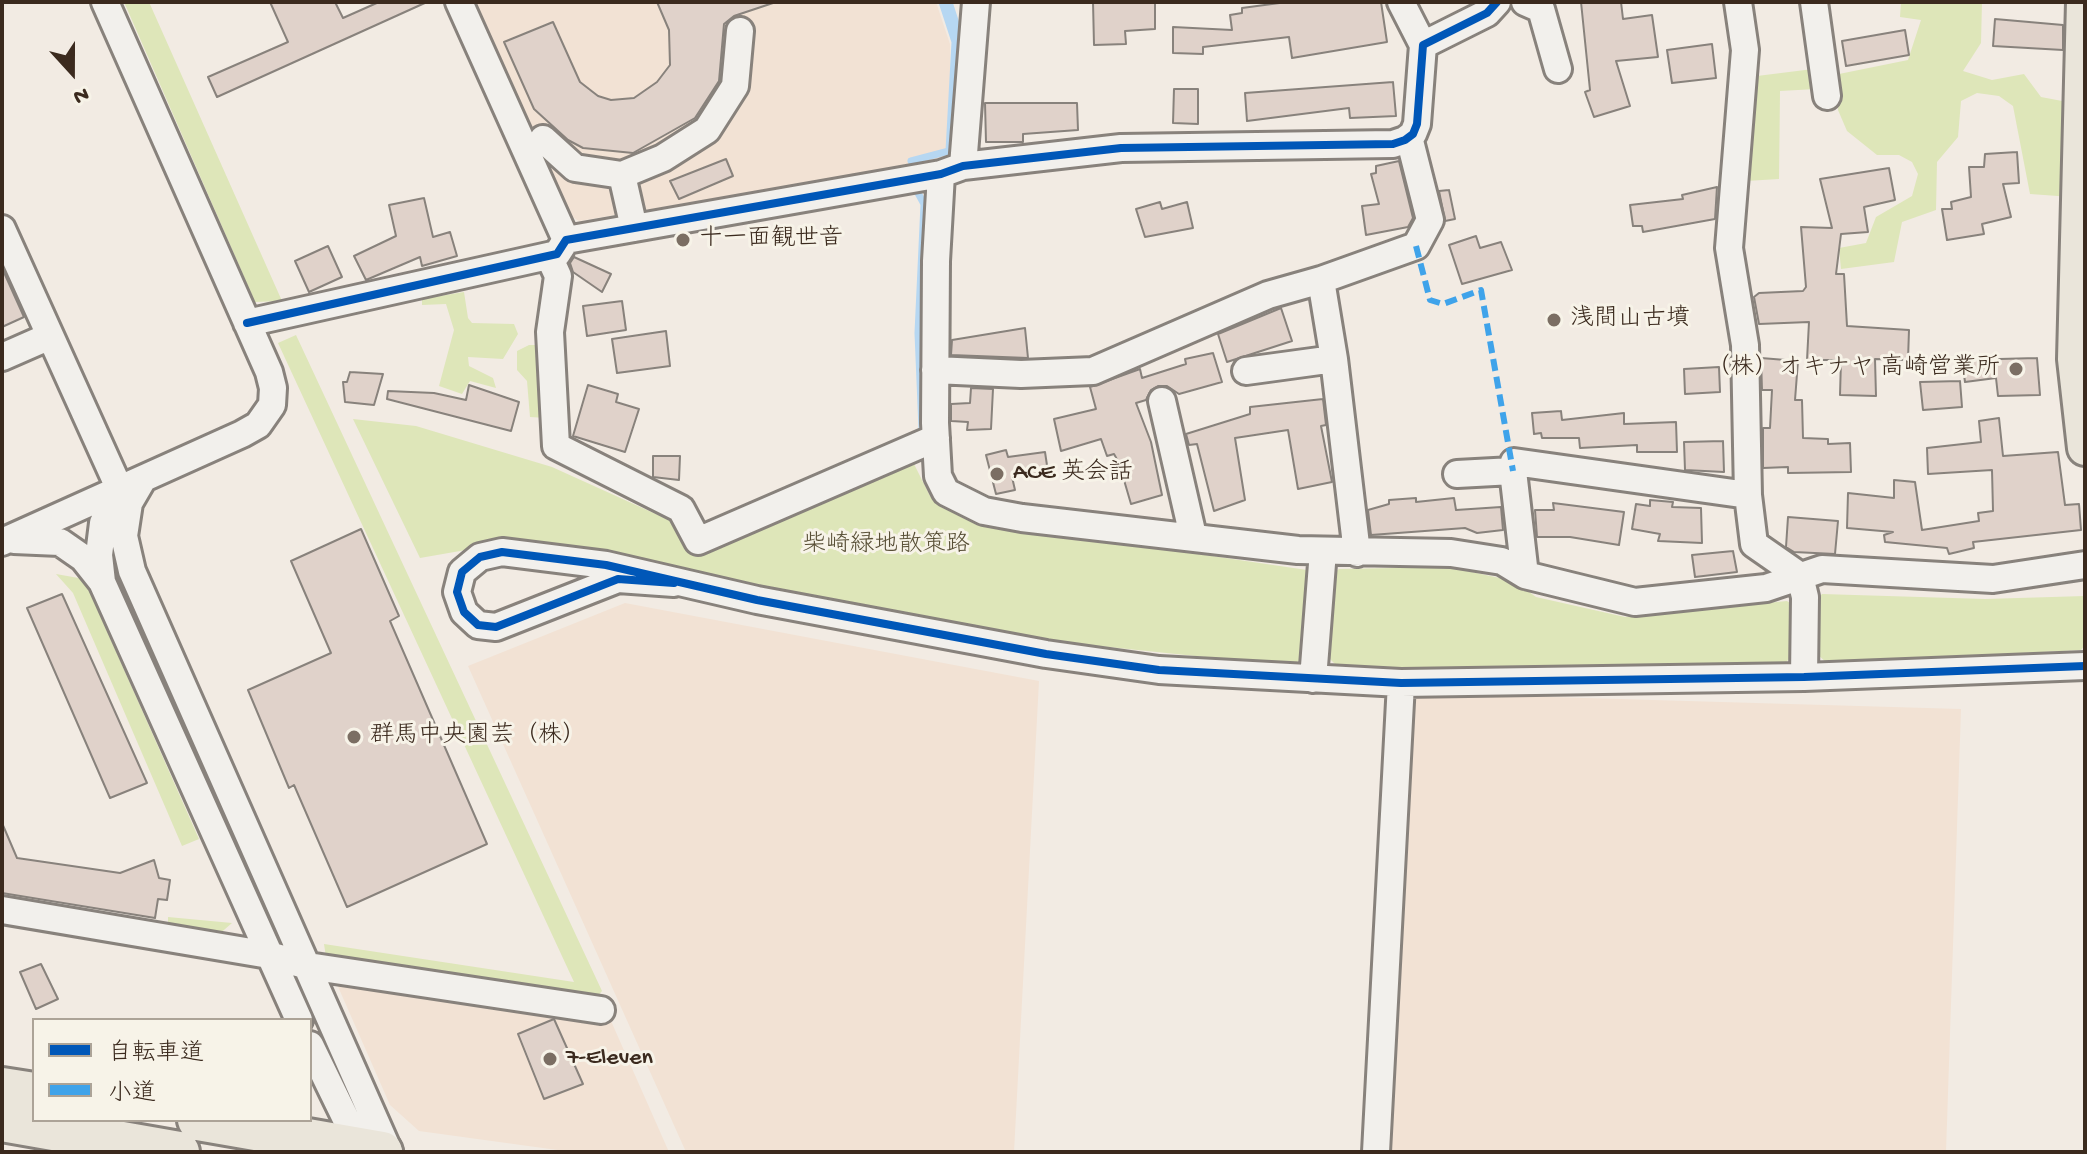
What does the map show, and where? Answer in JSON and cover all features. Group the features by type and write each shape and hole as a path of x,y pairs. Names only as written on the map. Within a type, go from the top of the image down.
{"highway":[{"path":"2,1088 32,1093"},
{"path":"2,1121 179,1152"},
{"path":"209,1122 373,1151"}],"main road":[{"path":"2084,2 2075,359 2085,448"}],"street":[{"path":"4,541 242,434 267,415 273,388 105,2"},
{"path":"459,2 558,248 558,276 550,332 556,446 681,509 698,541 936,438"},
{"path":"955,2 972,49"},
{"path":"976,2 972,49 952,170 935,370 938,476 946,492 962,503 1022,518 1323,551 1451,553 1502,561 1525,575 1635,602 1766,588 1800,576 1841,569 1993,579 2085,565"},
{"path":"247,323 634,228 952,170 1121,148 1393,144 1409,137 1417,124 1423,45 1401,2"},
{"path":"1423,45 1487,13 1497,2"},
{"path":"1525,2 1541,9 1558,69"},
{"path":"1738,2 1745,50 1729,248 1745,345 1748,495 1754,544 1800,576 1805,597 1804,677"},
{"path":"1814,2 1827,96"},
{"path":"543,139 575,168 622,175 663,158 707,130 735,86 740,31"},
{"path":"935,370 1021,374 1093,371 1268,295 1321,280 1416,246 1430,220 1409,137"},
{"path":"622,175 634,228"},
{"path":"2,229 50,336 132,484 124,536 132,571 308,966 373,1151"},
{"path":"1321,280 1334,359 1357,553"},
{"path":"2,357 50,336"},
{"path":"1246,371 1334,359"},
{"path":"1162,401 1193,536"},
{"path":"1514,462 1748,495"},
{"path":"1457,474 1513,471 1525,575"},
{"path":"102,582 103,523 132,484"},
{"path":"56,518 82,527 101,540 132,571"},
{"path":"4,541 60,542 83,558 102,582 298,1018"},
{"path":"1313,679 1323,551"},
{"path":"674,583 618,579 496,627 478,625 464,612 457,592 462,572 480,557 502,552 606,565 674,583 1046,654 1159,670 1313,679 1401,683 1804,677 2085,666"},
{"path":"1376,1152 1401,683"},
{"path":"2,910 269,955 308,966 601,1010"},
{"path":"312,1048 373,1151"}],"shaded area":[{"path":"471,2 936,2 950,44 953,154 943,160 579,221 564,212"},
{"path":"625,603 1039,681 1014,1152 686,1152 468,666"},
{"path":"1414,693 1961,709 1946,1152 1390,1152"},
{"path":"336,982 611,1021 669,1152 572,1152 419,1131 390,1105"}],"green space":[{"path":"124,2 149,2 282,301 255,302"},
{"path":"1901,2 1982,2 1981,43 1963,71 1992,80 2024,74 2041,97 2078,104 2072,197 2030,194 2013,106 1999,96 1977,93 1961,101 1958,137 1937,162 1936,210 1902,222 1894,262 1841,269 1839,248 1866,243 1876,217 1912,196 1918,174 1912,162 1899,155 1877,155 1847,131 1838,110 1839,74 1908,60 1921,20 1900,17"},
{"path":"1813,69 1816,89 1780,91 1779,179 1746,181 1749,77"},
{"path":"464,292 468,318 472,323 514,324 518,334 503,359 468,357 469,366 493,378 496,388 470,381 462,394 439,386 454,330 446,304 422,305 422,299"},
{"path":"296,335 602,991 597,997 326,957 324,944 574,982 278,343"},
{"path":"529,345 546,345 546,418 530,417 527,381 517,370 517,351"},
{"name":"柴崎緑地散策路","path":"353,419 416,426 552,467 669,520 681,531 695,557 913,462 930,496 974,521 1307,570 1304,657 1291,666 1032,639 500,544 420,558"},
{"path":"1448,567 1514,581 1536,597 1625,617 1787,601 1793,605 1795,653 1783,665 1413,673 1337,666 1328,657 1332,574 1339,569"},
{"path":"56,574 84,579 199,839 182,846 73,593"},
{"path":"1822,594 1985,599 2085,596 2085,645 2081,650 1827,663 1818,655 1813,604"},
{"path":"168,917 232,923 217,936 168,930"}],"building":[{"path":"270,2 335,2 343,18 379,2 427,2 217,97 208,77 288,42"},
{"path":"657,2 776,2 734,16 724,24 719,81 695,118 633,153 583,148 568,140 534,109 504,42 553,22 580,82 598,96 611,100 634,98 657,82 670,65 669,30"},
{"path":"1093,2 1155,2 1155,29 1125,31 1126,44 1094,45"},
{"path":"1287,2 1381,2 1387,42 1292,58 1289,37 1203,47 1203,54 1173,53 1173,27 1232,30 1230,15 1242,13 1242,8"},
{"path":"1581,2 1621,2 1623,19 1652,15 1658,57 1616,61 1630,106 1594,117 1585,92 1590,90"},
{"path":"1995,19 2063,25 2063,50 1993,46"},
{"path":"1905,30 1909,55 1846,66 1842,41"},
{"path":"1712,44 1716,78 1672,83 1667,50"},
{"path":"1393,82 1396,116 1350,118 1349,108 1247,121 1245,93"},
{"path":"1174,89 1198,89 1198,124 1173,123"},
{"path":"985,103 1077,103 1078,130 1023,134 1023,142 986,142"},
{"path":"2017,152 2019,183 2003,184 2011,217 1982,224 1984,234 1947,240 1942,209 1952,209 1951,202 1971,197 1969,167 1984,167 1985,154"},
{"path":"726,159 733,176 679,199 670,181"},
{"path":"1399,161 1413,218 1408,227 1366,235 1362,206 1379,204 1371,174 1376,173 1376,166"},
{"path":"1889,168 1895,200 1864,207 1868,232 1841,234 1836,274 1844,274 1847,326 1909,330 1908,360 1875,359 1876,396 1840,395 1841,360 1807,360 1809,322 1759,324 1754,297 1759,293 1803,291 1806,287 1801,227 1832,228 1820,179"},
{"path":"1717,187 1715,219 1643,232 1642,226 1633,226 1630,205 1683,199 1682,195"},
{"path":"1449,190 1455,219 1445,221 1439,191"},
{"path":"424,198 433,237 450,232 457,256 422,266 420,257 366,280 354,256 396,236 389,205"},
{"path":"1160,202 1162,209 1187,202 1193,228 1145,237 1136,209"},
{"path":"1476,236 1480,248 1501,242 1512,270 1462,284 1449,245"},
{"path":"328,246 342,277 309,292 295,261"},
{"path":"574,257 611,274 602,292 573,272 570,263"},
{"path":"2,268 24,317 2,327"},
{"path":"622,301 626,330 587,336 583,306"},
{"path":"1281,308 1292,341 1227,362 1218,334"},
{"path":"1025,328 1028,358 951,355 952,340"},
{"path":"666,331 670,366 617,373 612,339"},
{"path":"1213,353 1222,382 1179,394 1167,386 1158,386 1151,390 1146,400 1136,403 1151,442 1162,495 1131,504 1119,463 1114,454 1107,456 1101,439 1061,451 1054,419 1096,409 1090,387 1140,369 1142,378 1186,364 1185,359"},
{"path":"1761,358 1798,361 1795,400 1802,400 1803,438 1828,439 1828,444 1850,443 1851,472 1788,473 1788,467 1763,468 1763,428 1770,428 1772,390 1762,390"},
{"name":"（株）オキナヤ 高崎営業所","path":"2037,358 2040,395 1998,396 1996,378 1965,382 1962,360"},
{"path":"1719,367 1720,392 1685,394 1684,369"},
{"path":"350,372 383,374 374,405 345,402 343,382 347,382"},
{"path":"1960,381 1962,407 1923,410 1920,382"},
{"path":"469,385 519,402 511,431 387,399 388,391 434,393 466,400"},
{"path":"588,385 618,394 616,402 639,409 625,452 573,436"},
{"path":"971,388 993,389 991,429 967,430 968,422 951,421 951,404 970,403"},
{"path":"1323,399 1326,425 1321,426 1332,482 1298,489 1288,430 1235,438 1245,500 1214,511 1197,444 1189,445 1186,434 1250,414 1250,407"},
{"path":"1561,411 1562,420 1624,413 1624,424 1676,422 1677,452 1637,452 1637,445 1580,448 1579,438 1542,438 1541,433 1534,434 1532,413"},
{"path":"1999,418 2003,456 2058,452 2065,505 2079,504 2081,530 1973,542 1974,548 1949,554 1947,548 1885,542 1884,535 1893,532 1847,528 1848,493 1894,498 1894,480 1915,482 1922,530 1979,521 1978,513 1993,511 1992,470 1928,474 1927,448 1981,442 1979,421"},
{"path":"1723,441 1724,472 1685,470 1684,442"},
{"path":"1006,450 1008,457 1045,452 1048,472 1012,477 1015,490 996,494 986,455"},
{"path":"653,456 680,456 679,480 653,477"},
{"path":"1416,498 1416,502 1454,498 1456,510 1501,507 1503,530 1477,533 1465,528 1371,535 1368,510 1389,504 1389,500"},
{"path":"1650,500 1673,502 1672,507 1701,508 1702,543 1658,541 1660,534 1632,529 1636,504 1650,506"},
{"path":"1553,503 1624,512 1619,545 1570,537 1537,537 1535,510 1554,510"},
{"path":"1788,517 1838,521 1835,554 1794,552 1786,547"},
{"name":"群馬中央園芸（株）","path":"361,529 399,616 390,621 487,844 347,907 294,785 289,788 248,690 331,653 291,561"},
{"path":"1733,551 1737,572 1695,577 1692,555"},
{"path":"62,594 147,783 110,798 27,608"},
{"path":"2,823 17,858 120,873 154,860 159,878 170,880 167,900 158,899 155,918 2,893"},
{"path":"41,964 58,999 36,1009 20,972"},
{"name":"7-Eleven","path":"554,1019 583,1084 544,1099 518,1034"}],"waterway":[{"path":"911,161 949,151 955,42 942,2"},
{"path":"949,2 962,42"},
{"path":"918,193 924,204 918,333 922,429"}],"marked path":[{"path":"1416,246 1430,300 1443,304 1481,290 1513,471"}],"cycle path":[{"path":"247,323 557,254 566,240 941,174 963,166 1121,148 1393,144 1413,134 1417,124 1423,45 1487,13 1497,2"},
{"path":"674,583 618,579 496,627 478,625 464,612 457,592 462,572 480,557 502,552 606,565 757,600 1046,654 1159,670 1401,683 1804,677 2085,666"}],"place":[{"name":"十一面観世音","path":"683,240"},
{"name":"浅間山古墳","path":"1554,320"},
{"name":"（株）オキナヤ 高崎営業所","path":"2016,369"},
{"name":"ACE 英会話","path":"997,474"},
{"name":"群馬中央園芸（株）","path":"354,737"},
{"name":"7-Eleven","path":"550,1059"}]}
